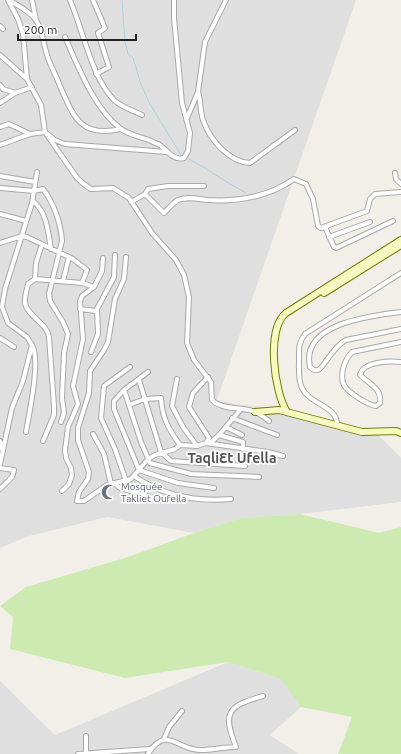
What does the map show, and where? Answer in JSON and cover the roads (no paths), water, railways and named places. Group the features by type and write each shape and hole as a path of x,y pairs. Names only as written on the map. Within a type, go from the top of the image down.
{"street":[{"path":"8,0 31,14 36,20"},
{"path":"8,0 18,19 23,34 28,79 41,105 45,132 77,178 85,185 96,189 113,188 129,198 152,233 176,260 184,275 189,296 187,343 194,360 211,382 210,395 215,403 255,412 271,410 287,412 299,417 337,424 362,432 396,431 401,433"},
{"path":"32,0 36,20 43,35 47,54 77,119 95,131 103,132 121,129"},
{"path":"70,0 78,18 96,74 116,102 142,115"},
{"path":"94,0 105,28 98,33 109,67 96,74"},
{"path":"65,37 83,80 103,110 121,129 159,145 167,152 180,159 187,155 190,133 182,103 174,18 174,0"},
{"path":"187,118 198,92 206,42 226,0"},
{"path":"0,55 28,79"},
{"path":"0,85 3,89 15,93"},
{"path":"0,103 15,93 32,87"},
{"path":"198,92 201,101 202,118 216,142 228,154 242,162 250,163 295,130"},
{"path":"0,127 9,124 30,134"},
{"path":"0,145 30,134 45,132 55,140 65,144 167,152"},
{"path":"26,432 34,372 35,351 27,337 8,323 2,307 5,287 33,201 37,172"},
{"path":"395,173 396,179 401,184"},
{"path":"0,176 36,182"},
{"path":"145,194 164,213 177,201 188,198 234,201 257,197 277,190 294,179 306,184 313,199 318,226 325,227 366,211 370,199 375,194 401,192"},
{"path":"131,202 145,194 148,189 156,187 204,186"},
{"path":"0,188 34,191 44,190 53,207 62,232 62,241 58,253 54,281 49,294 50,301 63,322 68,334 64,353 62,398 64,413 60,422"},
{"path":"33,201 38,205 46,222 51,249"},
{"path":"0,214 26,221"},
{"path":"325,227 334,247 336,248 393,221"},
{"path":"329,237 370,222"},
{"path":"0,243 22,236 69,257 87,270 82,283"},
{"path":"287,412 283,407 276,384 275,342 278,321 286,313 401,240"},
{"path":"35,279 36,263 42,244"},
{"path":"287,412 279,383 278,335 282,322 299,308 401,245"},
{"path":"91,352 98,334 96,311 114,277 115,255"},
{"path":"63,281 69,257"},
{"path":"126,257 124,279 115,299 108,342 90,371 88,397 78,428 78,440 89,472 88,479 79,492 77,501 84,501 94,493 113,483 126,481 134,476 148,459 161,452 175,449 180,445 197,446 208,441 219,434 241,409"},
{"path":"62,491 70,484 72,475 65,450 68,427 78,404 73,386 84,339 80,301 82,296 94,287 102,271 103,258"},
{"path":"337,424 333,413 309,398 302,388 299,376 300,340 305,334 401,273"},
{"path":"114,277 124,279"},
{"path":"43,441 54,415 48,331 25,303 28,284 35,279 82,283 94,287"},
{"path":"0,288 5,287"},
{"path":"80,309 96,311"},
{"path":"401,312 331,328 320,334 313,343 309,352 310,367 314,370 319,370 335,348 346,340 401,329"},
{"path":"0,338 14,347"},
{"path":"401,342 352,352 347,356 343,383 347,389 370,405 376,406 380,402 381,397 378,389 360,375 360,372 368,366 390,361 401,362"},
{"path":"0,464 12,408 23,381 32,346"},
{"path":"126,481 115,449 101,418 104,386 130,367"},
{"path":"148,372 124,390 114,401 114,409 139,470 178,483 214,488"},
{"path":"208,377 193,394 189,407 208,441 218,446 283,456"},
{"path":"177,379 172,406 183,427 197,446"},
{"path":"139,380 145,399 146,409 161,452 171,461 245,466"},
{"path":"124,390 150,463 191,474 259,477"},
{"path":"129,405 145,399 161,398 164,417 168,429 180,445"},
{"path":"255,412 269,421"},
{"path":"232,418 277,435"},
{"path":"226,427 242,435"},
{"path":"93,434 104,454 113,483 120,488 148,496"},
{"path":"219,434 243,442 244,449"},
{"path":"0,441 2,449"},
{"path":"0,468 14,470 12,477 0,489"},
{"path":"134,476 158,490 190,499 208,501 231,499"},
{"path":"148,754 150,749 158,741 164,739 175,741 200,750 236,747 228,724 230,713 238,704 263,696"},
{"path":"164,739 169,727 182,711"},
{"path":"86,736 86,753"},
{"path":"78,754 125,752 150,749"}],"waterway":[{"path":"122,0 125,42 128,54 133,58 142,87 150,104 181,155"},
{"path":"189,159 246,193"}],"place":[{"name":"Mosquée Takliet Oufella","path":"109,492"}],"district":[{"name":"Taqliɛt Ufella","path":"232,458"}]}
